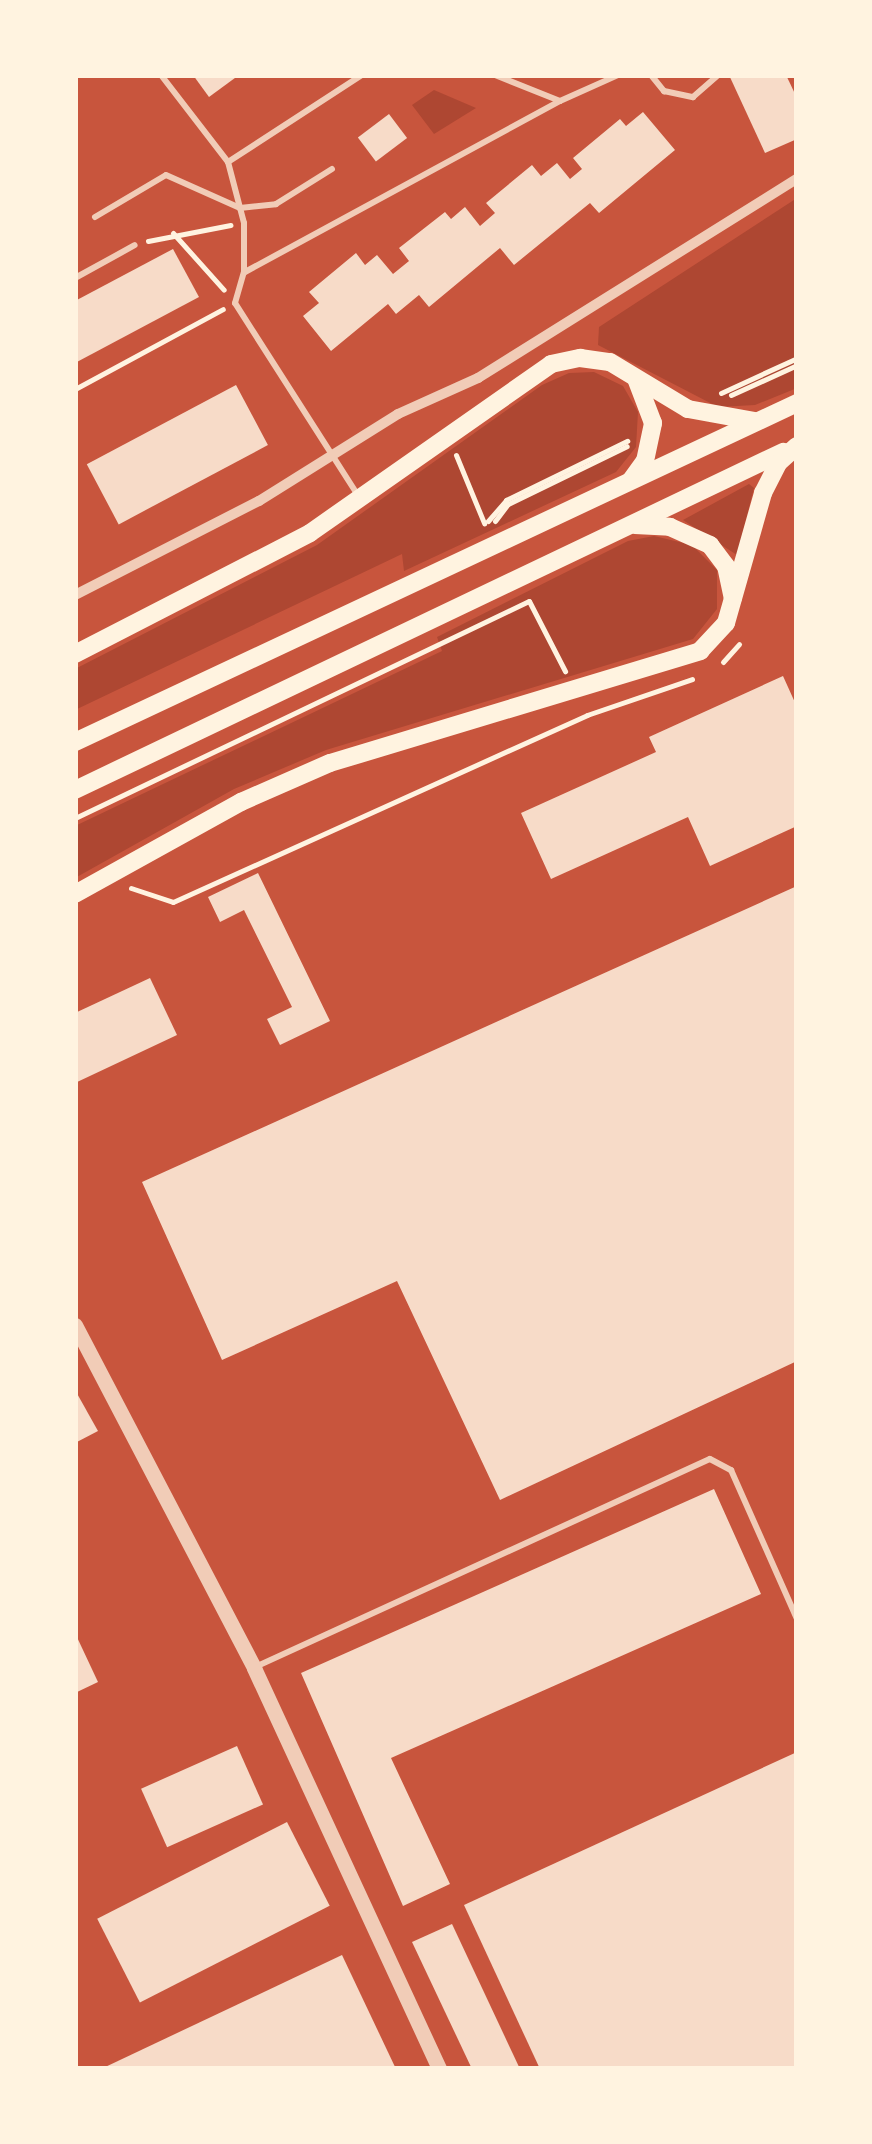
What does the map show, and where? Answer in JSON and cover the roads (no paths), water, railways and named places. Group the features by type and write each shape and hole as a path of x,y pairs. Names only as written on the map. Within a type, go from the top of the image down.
{"main road":[{"path":"75,654 264,559 360,500 551,364 596,359 696,412 744,422 770,416"},
{"path":"622,486 640,469 652,434 652,409 632,376"},
{"path":"75,742 797,403"},
{"path":"75,790 797,446"},
{"path":"75,894 286,781 700,651 730,614 768,481 797,446"},
{"path":"621,530 670,527 710,545 730,576 730,614"}],"street":[{"path":"75,596 260,501 335,453 578,320 797,178"},
{"path":"75,1325 254,1668 439,2069"}],"lane":[{"path":"161,75 228,162 244,224 244,272 236,303 335,453 360,500"},
{"path":"228,162 362,75"},
{"path":"495,75 560,100"},
{"path":"244,272 560,100 618,75"},
{"path":"651,75 664,90 693,97 718,75"},
{"path":"95,217 166,176 240,208 276,204 332,169"},
{"path":"75,278 135,245"},
{"path":"254,1668 710,1459 731,1470 797,1619"}]}
